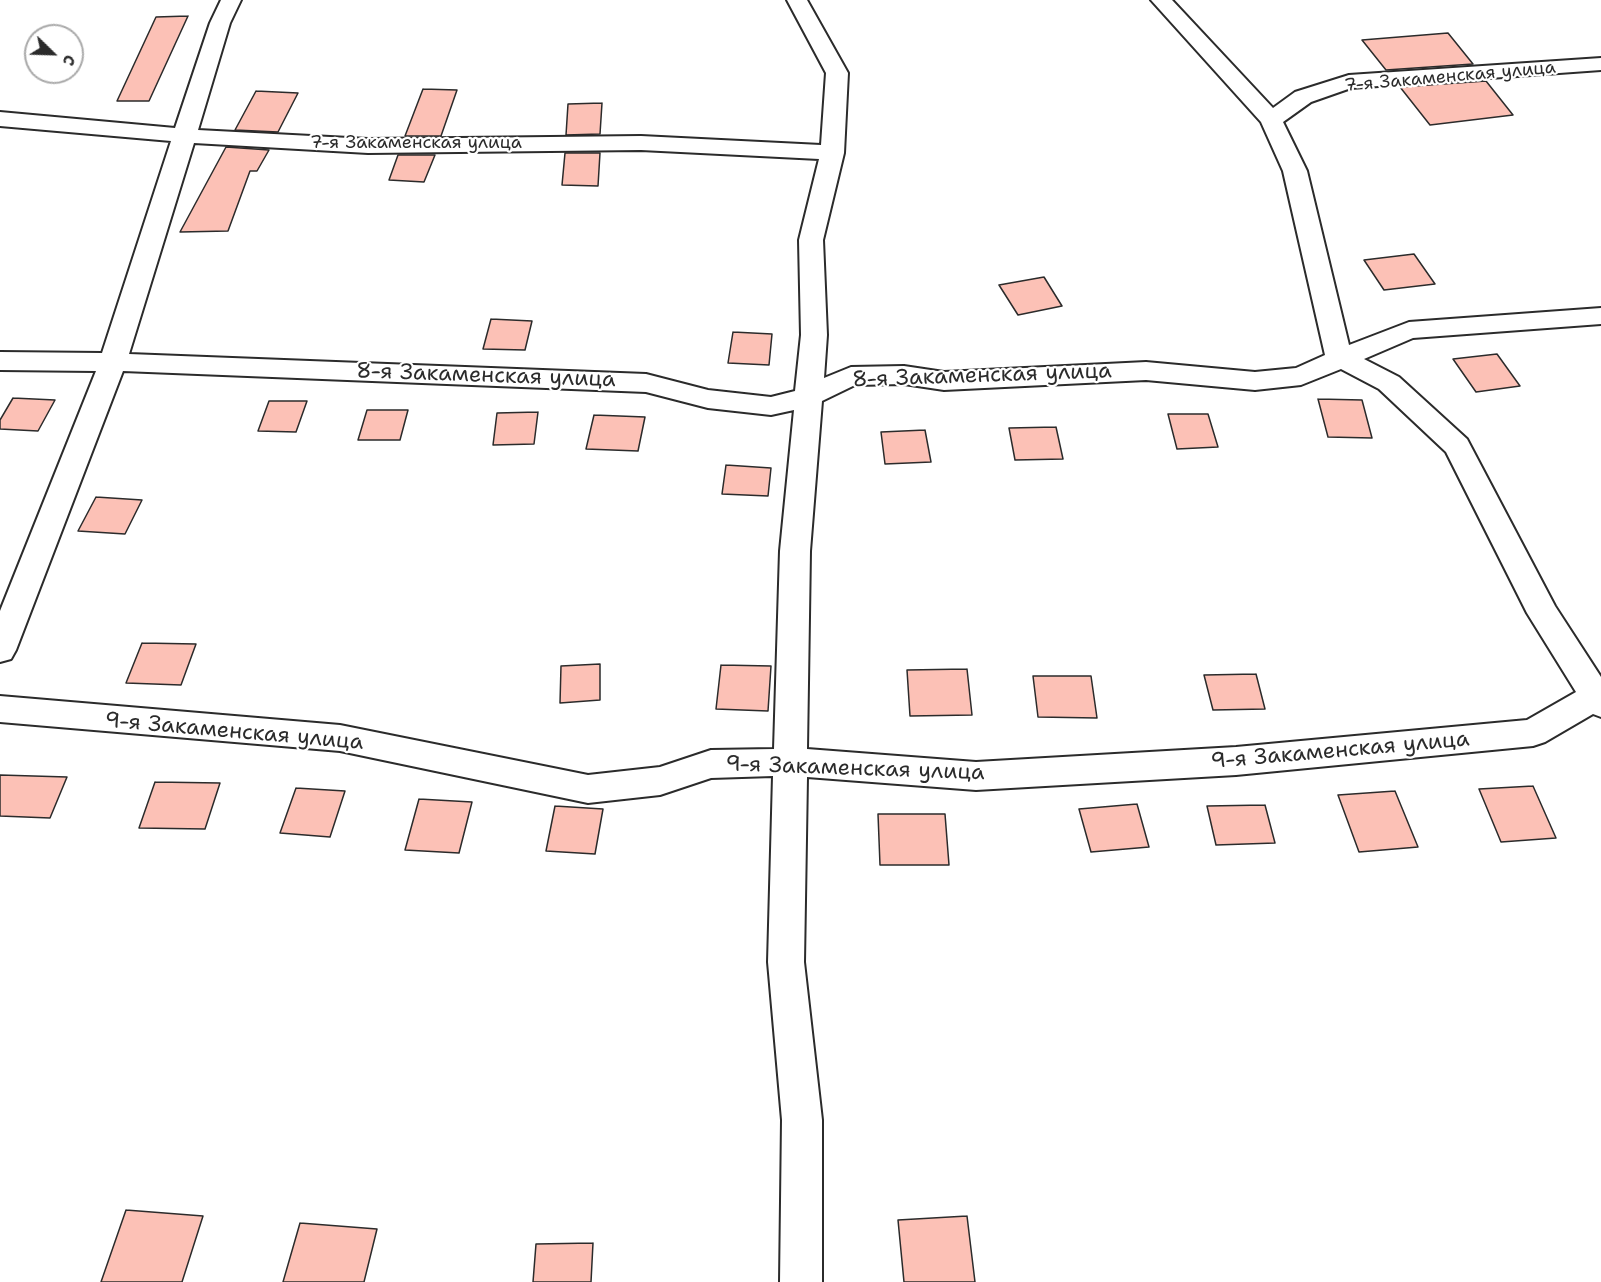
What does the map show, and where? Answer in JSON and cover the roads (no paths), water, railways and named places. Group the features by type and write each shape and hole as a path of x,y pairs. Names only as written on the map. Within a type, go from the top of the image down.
{"street":[{"path":"0,650 113,362 220,23 231,0"},
{"path":"797,0 837,73 832,153 811,240 814,335 795,551 786,962 801,1120 801,1282"},
{"path":"1161,0 1271,120 1295,171 1339,357 1389,383 1457,446 1543,613 1599,699"},
{"name":"7-я Закаменская улица","path":"1271,120 1303,97 1349,82 1601,64"},
{"name":"7-я Закаменская улица","path":"0,119 186,136 368,146 641,143 832,153"},
{"name":"8-я Закаменская улица","path":"0,361 113,362 646,383 708,399 771,406 808,398 851,376 904,375 944,381 1063,378 1146,371 1255,381 1301,376 1339,357 1409,330 1601,316"},
{"name":"9-я Закаменская улица","path":"0,709 340,738 588,789 660,781 711,764 792,762 976,776 1236,761 1533,733 1599,699"}]}
